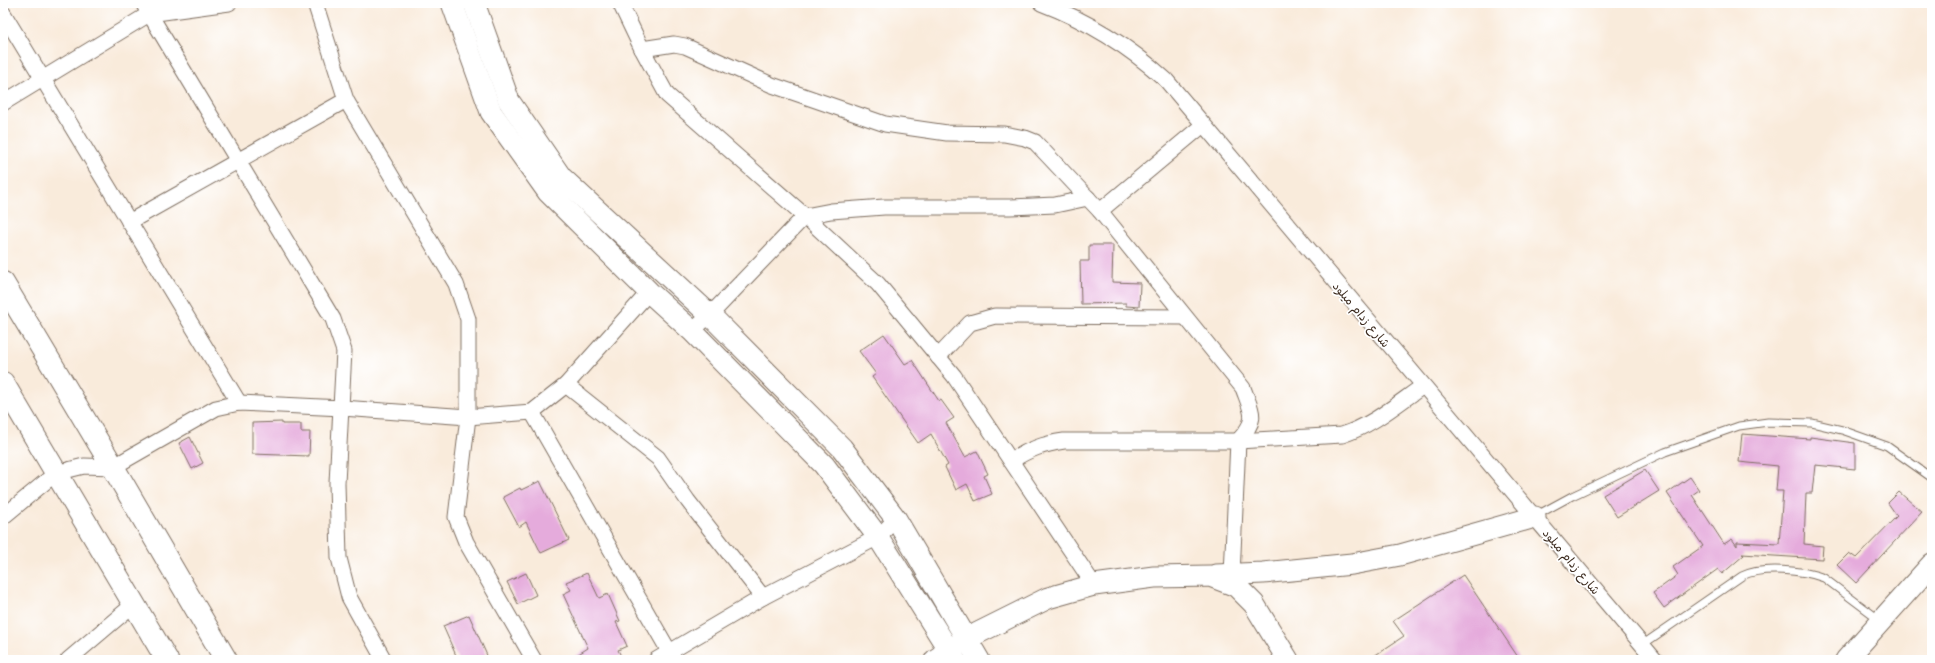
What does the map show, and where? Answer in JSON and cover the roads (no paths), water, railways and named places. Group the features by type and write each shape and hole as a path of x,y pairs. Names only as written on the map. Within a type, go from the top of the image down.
{"main road":[{"path":"452,3 491,112 548,192 649,292 692,331 824,465 878,537 946,657 966,639 1048,598 1094,585 1154,577 1232,575 1345,565 1386,558 1535,517"},
{"path":"474,3 509,101 562,177 710,315 842,448 896,519 979,660"},
{"path":"3,283 113,466 226,660"},
{"path":"3,383 167,660"},
{"path":"1846,660 1932,564"},
{"path":"1210,576 1236,586 1254,604 1288,660"}],"street":[{"path":"3,103 42,79 146,8 230,3"},
{"path":"315,3 346,100 456,284 468,319 468,417 456,517 466,542 534,660"},
{"path":"620,3 642,49 667,95 805,216 878,284 954,376 1094,585"},
{"name":"شارع زدام ميلود","path":"1041,3 1085,23 1140,56 1166,80 1654,660"},
{"path":"146,8 333,319 344,351 337,483 339,558 349,597 384,660"},
{"path":"3,13 239,403"},
{"path":"642,49 674,44 685,46 779,87 885,124 947,133 1004,134 1025,138 1036,142 1100,211 1243,388 1252,414 1252,424 1238,441 1232,575"},
{"path":"129,222 346,100"},
{"path":"1100,211 1203,125"},
{"path":"692,331 710,315 805,216 831,211 884,207 995,208 1055,205 1088,198"},
{"path":"3,517 56,473 84,466 113,466 216,408 239,403 342,408 468,417 532,412 566,385 649,292"},
{"path":"938,357 970,323 995,316 1186,317"},
{"path":"566,385 658,458 688,501 763,597"},
{"path":"1011,461 1026,451 1041,445 1064,441 1238,441 1342,435 1357,430 1374,421 1423,386"},
{"path":"532,412 672,656"},
{"path":"656,660 672,656 763,597 878,537 896,519"},
{"path":"68,660 134,604"}],"lane":[{"path":"1535,517 1572,496 1665,452 1739,426 1768,422 1812,423 1848,432 1887,446 1932,478"},
{"path":"1642,645 1742,576 1758,571 1777,571 1817,575 1824,578 1881,621"}]}
